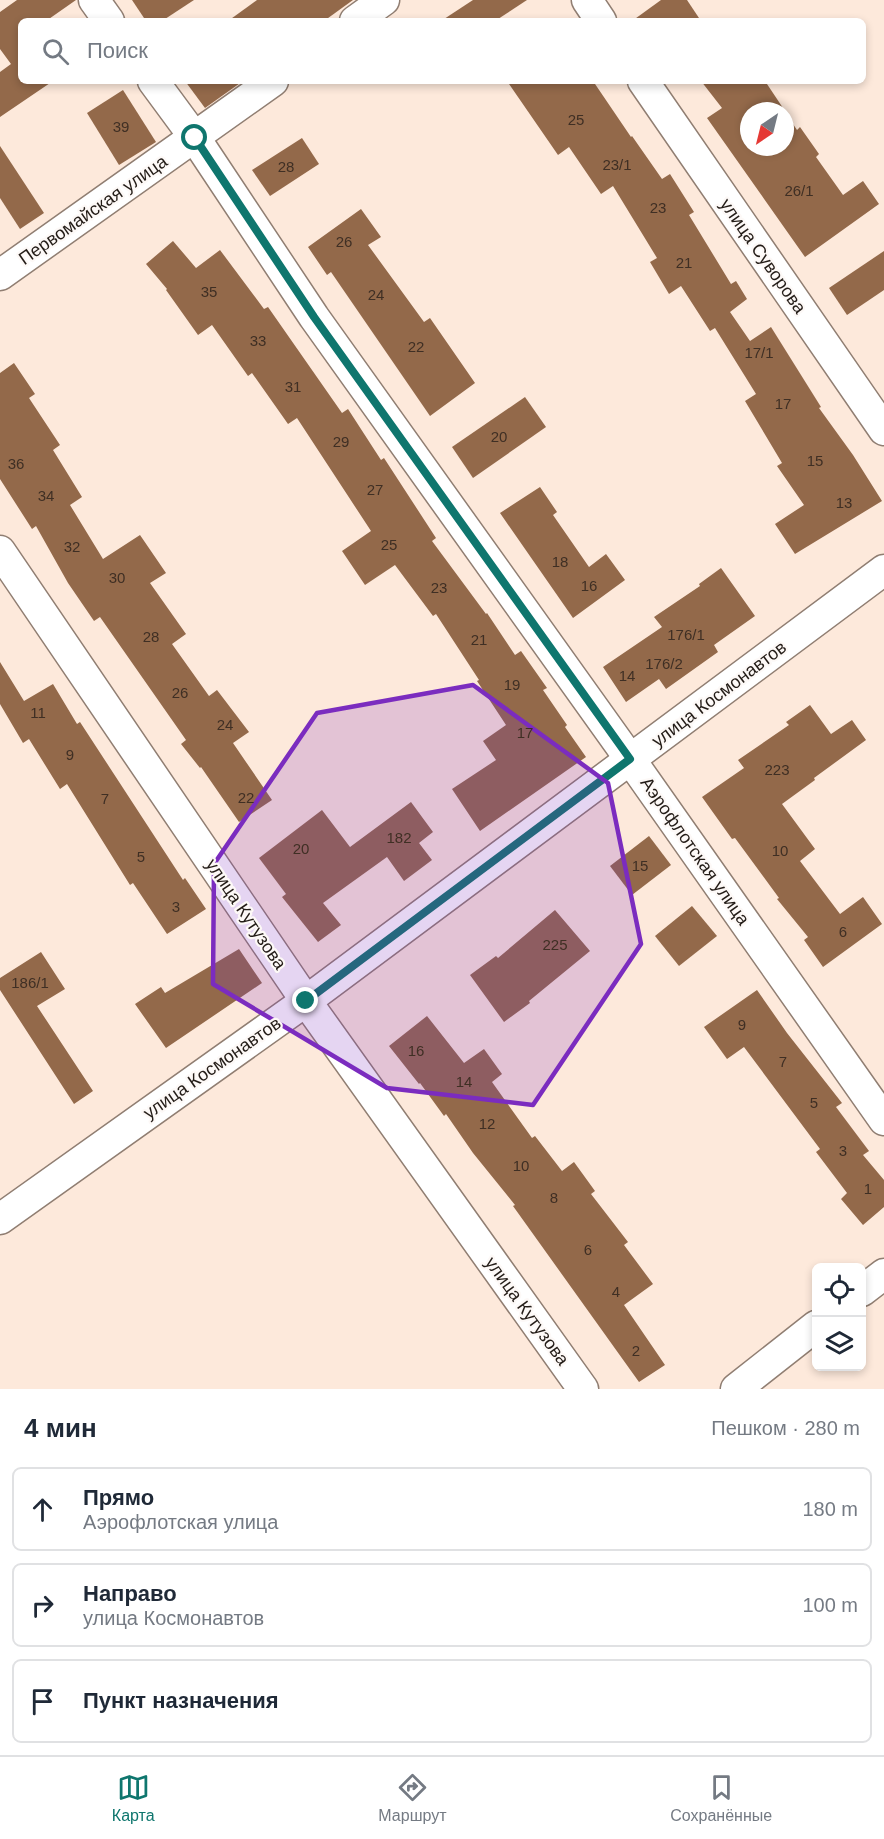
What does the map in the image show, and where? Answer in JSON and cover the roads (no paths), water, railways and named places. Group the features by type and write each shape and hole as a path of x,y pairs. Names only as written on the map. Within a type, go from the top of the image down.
{"street":[{"path":"94,0 107,18"},
{"path":"359,18 384,0"},
{"path":"587,0 599,18"},
{"name":"Аэрофлотская улица","path":"155,84 195,138 314,317 630,759 884,1120"},
{"name":"Первомайская улица","path":"0,275 269,84"},
{"name":"улица Суворова","path":"645,84 884,430"},
{"name":"улица Кутузова","path":"0,551 306,1001 583,1389"},
{"name":"улица Космонавтов","path":"0,1219 306,1001 884,570"},
{"path":"866,1287 884,1274"},
{"path":"736,1389 812,1329"}]}
